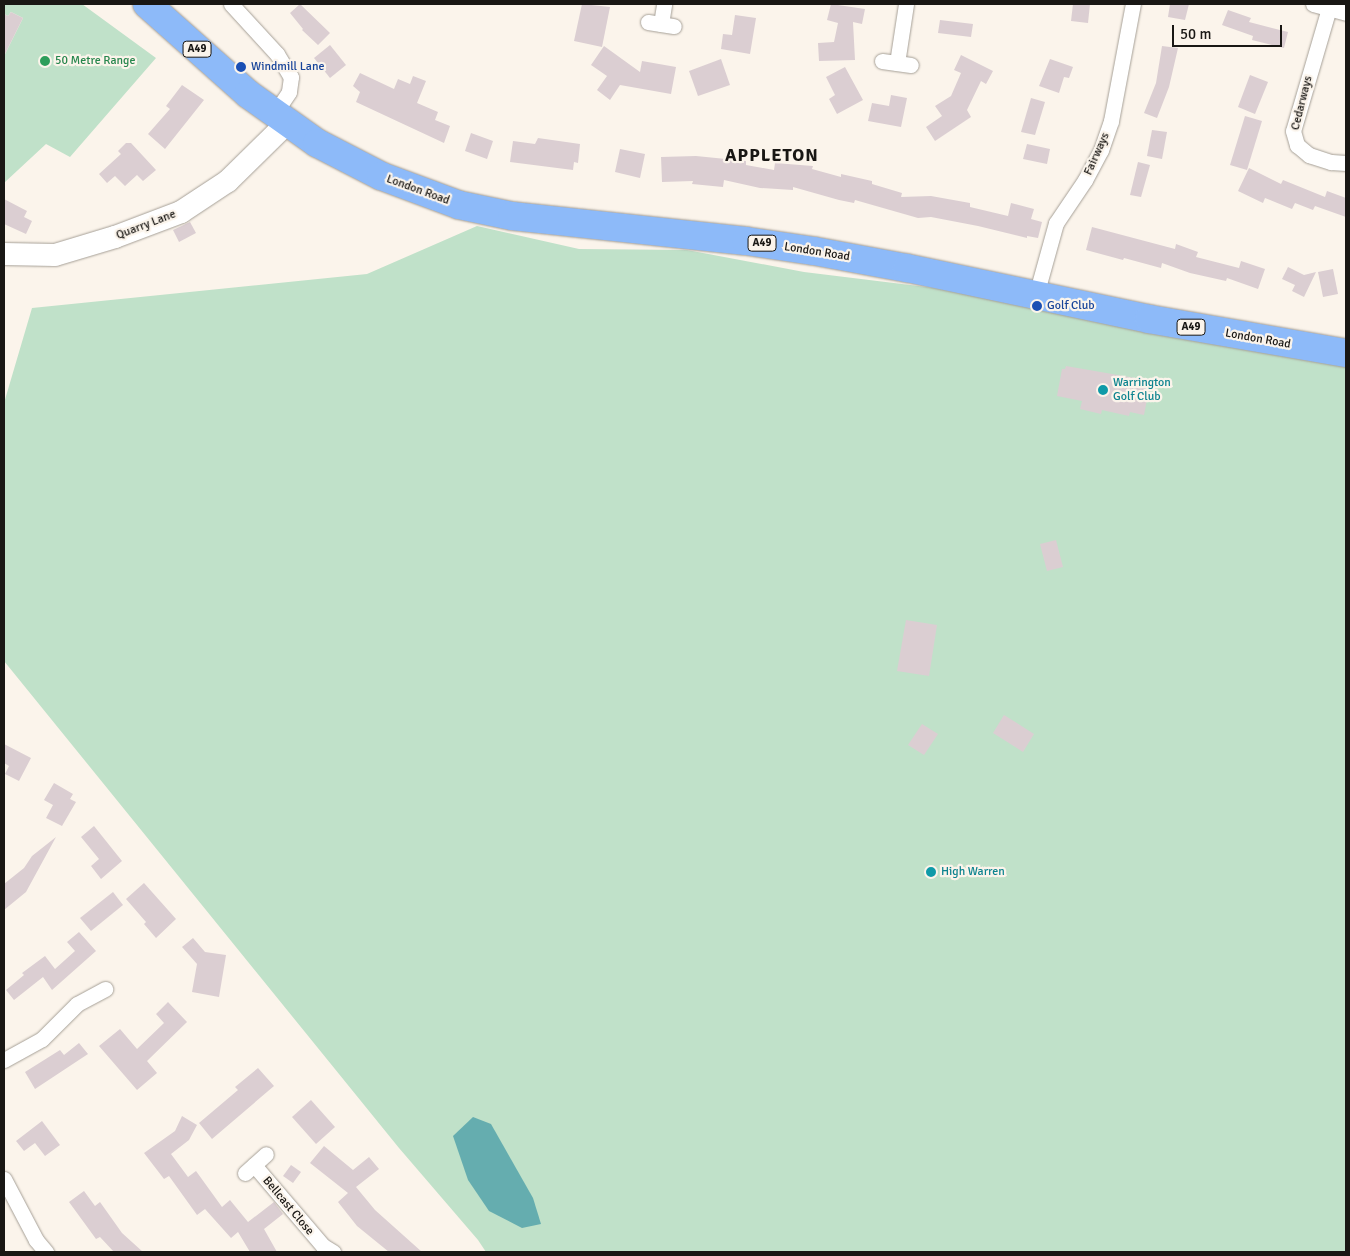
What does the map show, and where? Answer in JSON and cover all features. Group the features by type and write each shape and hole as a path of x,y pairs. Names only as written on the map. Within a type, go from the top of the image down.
{"highway":[{"name":"London Road","path":"147,4 280,119 317,143 381,176 433,197 485,211 540,220 746,241 814,251 1235,336 1346,353"}],"street":[{"path":"232,4 278,54 291,77 289,92 280,119"},
{"path":"661,24 664,4"},
{"path":"896,63 906,4"},
{"name":"Fairways","path":"1036,295 1056,223 1085,180 1101,150 1111,122 1134,4"},
{"path":"1313,4 1346,13"},
{"name":"Cedarways","path":"1329,8 1293,130 1297,145 1309,155 1331,162 1346,163"},
{"name":"Quarry Lane","path":"4,254 55,255 114,237 181,212 228,181 280,119"},
{"path":"4,1060 42,1039 76,1004 105,989"},
{"name":"Bellcast Close","path":"266,1154 249,1169 324,1250"},
{"path":"5,1183 36,1240 46,1252"}],"green space":[{"path":"4,4 82,4 156,58 70,157 46,144 4,183 4,56 23,18 11,12 8,16 4,14"},
{"name":"Warrington Golf Club","path":"477,226 579,249 687,250 804,272 1090,307 1346,350 1346,1252 486,1252 478,1240 399,1148 4,661 4,403 32,308 367,274"}],"water":[{"path":"473,1117 491,1124 533,1198 541,1224 522,1228 489,1211 468,1180 453,1136"}],"building":[{"path":"300,4 330,33 318,45 302,30 290,13"},
{"path":"582,4 610,7 602,47 574,41"},
{"path":"831,4 865,9 862,24 853,22 855,60 819,61 818,43 834,42 838,23 827,20"},
{"path":"1073,4 1090,4 1088,23 1071,21"},
{"path":"1170,4 1189,4 1185,20 1168,17"},
{"path":"1228,10 1251,18 1249,22 1288,32 1284,48 1252,40 1253,36 1222,25"},
{"path":"11,12 23,18 4,56 4,14 8,16"},
{"path":"735,15 756,18 750,54 721,49 723,34 732,35"},
{"path":"940,20 973,24 971,37 938,33"},
{"path":"330,45 346,65 330,78 314,58"},
{"path":"604,46 640,72 642,61 676,67 671,94 620,85 610,100 597,90 607,76 591,65"},
{"path":"1162,46 1178,48 1169,87 1157,118 1144,113 1156,83"},
{"path":"961,55 993,71 986,84 981,81 967,110 971,117 935,141 926,127 942,116 935,106 951,96 961,73 954,70"},
{"path":"721,59 730,85 698,96 689,71"},
{"path":"1050,59 1073,67 1069,78 1064,77 1059,93 1039,86"},
{"path":"845,67 863,100 837,114 829,99 835,95 826,77"},
{"path":"360,73 394,89 398,79 410,84 413,76 426,81 417,103 438,112 435,120 450,126 444,143 356,102 360,92 353,86"},
{"path":"1250,75 1268,82 1255,114 1238,107"},
{"path":"182,85 204,100 165,149 148,134 170,109 166,106"},
{"path":"891,95 907,98 901,127 868,121 872,103 889,106"},
{"path":"1031,98 1045,102 1035,135 1021,132"},
{"path":"1245,116 1262,121 1247,170 1230,165"},
{"path":"1152,130 1167,132 1162,159 1147,156"},
{"path":"471,133 493,141 487,159 465,151"},
{"path":"538,138 580,144 578,163 574,162 573,170 510,162 513,141 535,144"},
{"path":"126,143 131,143 156,170 143,181 137,175 125,186 115,176 107,183 99,174 121,154 118,151"},
{"path":"1027,144 1050,149 1047,164 1023,159"},
{"path":"620,149 645,154 640,178 615,172"},
{"path":"696,156 746,161 746,165 774,170 775,163 813,166 812,169 841,177 841,174 872,181 872,184 902,193 901,197 931,196 970,203 970,207 1008,216 1011,203 1034,209 1031,219 1042,222 1038,238 1027,236 1027,238 931,217 918,218 855,200 854,203 839,200 793,187 793,190 760,188 724,180 723,187 692,184 693,181 662,182 661,157"},
{"path":"1138,162 1150,165 1141,197 1130,195"},
{"path":"1249,168 1281,184 1283,180 1325,197 1327,191 1346,198 1346,217 1315,206 1313,210 1295,203 1292,209 1265,198 1263,203 1238,191"},
{"path":"4,199 27,211 24,217 32,221 26,234 4,224"},
{"path":"190,222 196,233 179,242 173,230"},
{"path":"1092,227 1175,249 1176,244 1198,252 1196,257 1239,268 1241,261 1265,269 1258,289 1227,278 1226,281 1190,273 1162,263 1161,268 1124,258 1123,260 1086,250"},
{"path":"1288,267 1304,275 1316,272 1304,297 1292,291 1295,285 1282,279"},
{"path":"1333,269 1338,294 1323,297 1318,272"},
{"name":"Warrington Golf Club","path":"1066,366 1141,379 1140,382 1150,384 1144,415 1130,412 1129,416 1102,410 1101,414 1080,409 1082,401 1057,396 1062,369 1065,369"},
{"path":"1056,540 1063,567 1047,571 1040,544"},
{"path":"906,620 937,625 929,676 897,671"},
{"path":"1004,715 1034,734 1023,752 993,733"},
{"path":"922,724 938,734 924,755 908,745"},
{"path":"4,744 31,758 19,781 5,774 9,766 4,763"},
{"path":"54,783 73,794 70,799 76,802 62,826 46,818 53,805 44,800"},
{"path":"94,826 122,861 101,879 91,866 99,859 81,837"},
{"path":"56,837 26,892 4,910 4,884 24,868 32,856"},
{"path":"144,883 176,919 156,938 144,924 146,922 126,899"},
{"path":"113,892 123,905 91,931 80,918"},
{"path":"79,932 96,951 52,990 43,977 14,1000 6,990 24,975 22,973 45,956 55,969 75,951 67,942"},
{"path":"193,938 205,952 226,955 219,997 192,992 197,964 182,947"},
{"path":"168,1002 187,1022 147,1061 157,1073 137,1090 99,1046 120,1029 137,1049 164,1023 156,1014"},
{"path":"79,1043 88,1054 35,1089 25,1072 60,1050 64,1055"},
{"path":"258,1068 274,1086 212,1139 199,1123 238,1090 235,1087"},
{"path":"311,1100 335,1127 316,1144 292,1117"},
{"path":"182,1116 197,1125 189,1140 171,1154 188,1177 196,1171 222,1207 230,1200 248,1222 274,1202 283,1214 264,1229 277,1252 250,1252 238,1232 231,1238 205,1209 197,1215 169,1176 164,1179 144,1153 175,1131"},
{"path":"42,1121 60,1145 45,1156 35,1143 24,1151 16,1141"},
{"path":"324,1146 353,1170 369,1157 379,1169 356,1187 375,1210 422,1252 389,1252 357,1226 338,1202 348,1193 310,1163"},
{"path":"291,1165 301,1172 293,1183 283,1176"},
{"path":"84,1191 95,1206 100,1202 122,1233 143,1252 114,1252 100,1237 96,1239 69,1202"}],"place":[{"name":"50 Metre Range","path":"45,61"},
{"name":"Windmill Lane","path":"241,67"},
{"name":"Golf Club","path":"1037,306"},
{"name":"Warrington Golf Club","path":"1103,390"},
{"name":"High Warren","path":"931,872"}],"district":[{"name":"APPLETON","path":"772,155"}]}
